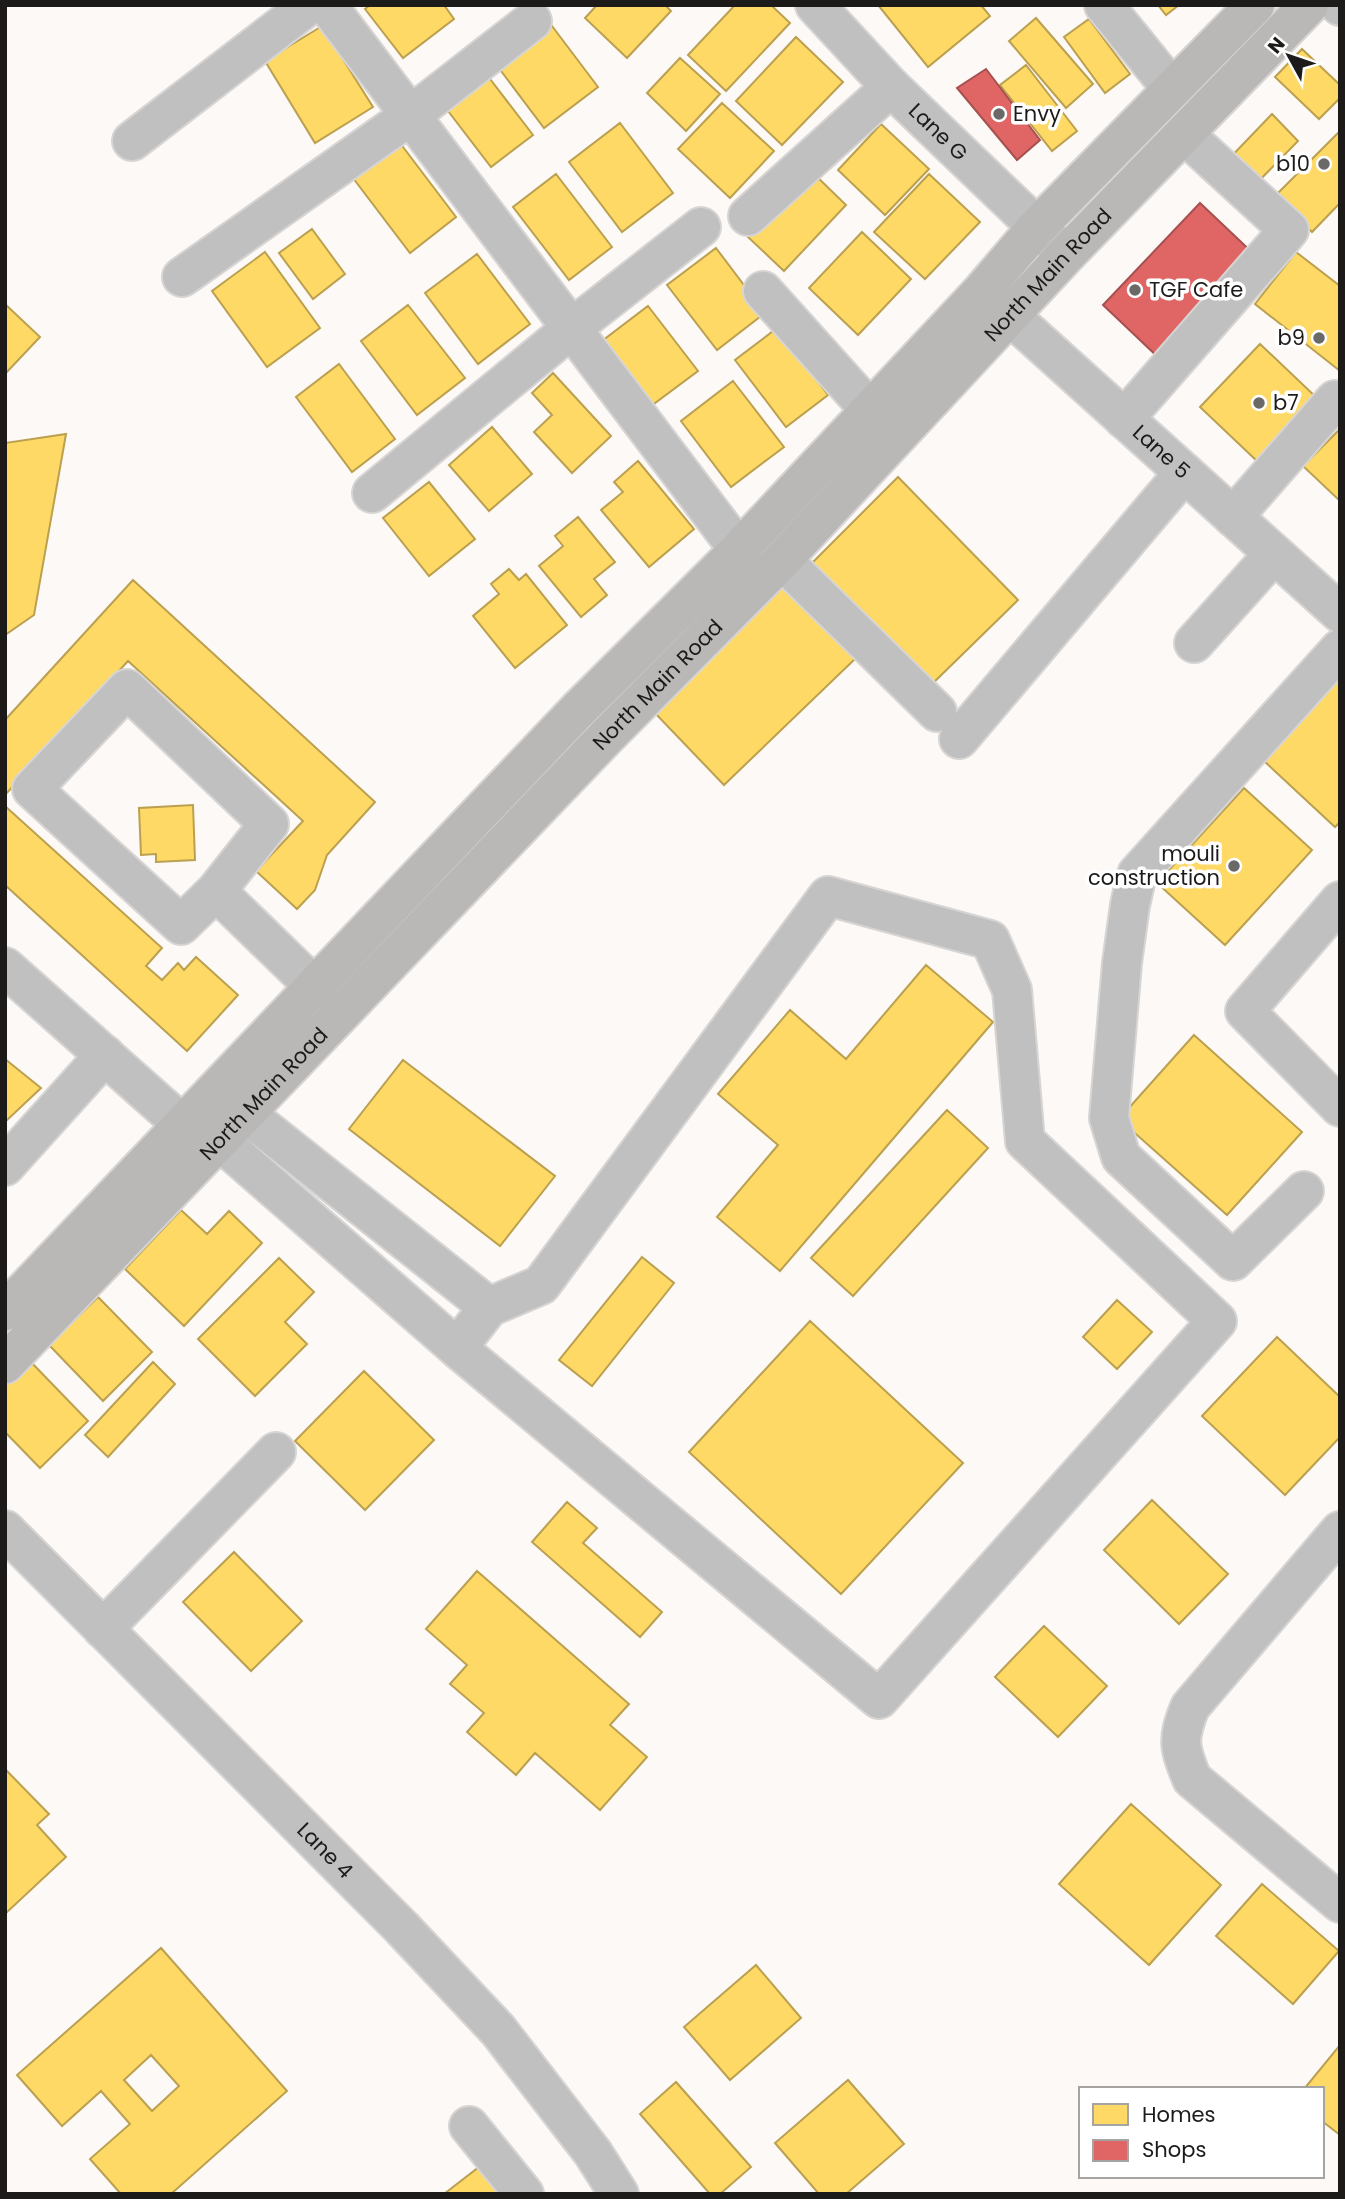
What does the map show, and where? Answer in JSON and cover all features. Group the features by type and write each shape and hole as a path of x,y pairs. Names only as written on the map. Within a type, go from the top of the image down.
{"main road":[{"name":"North Main Road","path":"5,1311 578,711 739,550 982,291 1036,228 1255,5"},
{"name":"North Main Road","path":"5,1364 605,738 782,560 1066,255 1309,5"}],"street":[{"path":"132,141 309,5"},
{"path":"327,5 739,550"},
{"name":"Lane G","path":"814,5 891,87 1066,255"},
{"path":"1104,5 1172,89"},
{"path":"182,277 411,116 532,20"},
{"path":"748,216 891,87"},
{"path":"1124,419 1289,230 1184,134"},
{"path":"372,493 572,328 701,227"},
{"path":"763,291 870,410"},
{"name":"Lane 5","path":"982,291 1340,613"},
{"path":"1233,517 1335,400"},
{"path":"782,560 948,725 1184,473"},
{"path":"1194,643 1275,554"},
{"path":"1304,1191 1233,1261 1121,1157 1109,1118 1122,963 1137,874 1340,649"},
{"path":"127,689 270,824 216,891 181,925 32,789 127,689"},
{"path":"216,891 315,987"},
{"path":"220,1141 457,1348 879,1699 1217,1321 1025,1141 1012,990 990,940 828,896 541,1284 489,1307 457,1348"},
{"path":"1340,901 1245,1011 1340,1107"},
{"path":"5,967 183,1125"},
{"path":"5,1166 106,1055"},
{"path":"246,1114 489,1307"},
{"path":"103,1629 276,1452"},
{"name":"Lane 4","path":"5,1530 402,1928 498,2030 593,2153 620,2194"},
{"path":"1340,1531 1190,1707 1181,1730 1181,1751 1192,1779 1340,1903"},
{"path":"469,2126 524,2194"}],"building: Homes":[{"path":"370,5 444,5 454,19 403,58 365,9"},
{"path":"597,5 665,5 671,11 627,58 585,18"},
{"path":"735,5 771,5 790,23 726,91 688,55"},
{"path":"878,5 981,5 990,16 928,67"},
{"path":"1158,5 1179,5 1166,15"},
{"path":"1036,18 1093,84 1066,108 1009,41"},
{"path":"1089,19 1130,74 1105,93 1064,37"},
{"path":"322,26 373,107 315,143 265,61"},
{"path":"552,26 598,87 544,128 498,67"},
{"path":"796,37 843,82 782,145 736,101"},
{"path":"1302,49 1340,85 1340,98 1319,119 1275,77"},
{"path":"680,58 720,94 686,131 647,93"},
{"path":"1026,65 1077,131 1052,151 1000,85"},
{"path":"487,75 533,135 491,167 445,107"},
{"path":"722,103 774,151 730,198 678,149"},
{"path":"1272,114 1298,141 1250,190 1224,164"},
{"path":"620,123 673,193 622,232 569,162"},
{"path":"881,124 929,169 885,215 838,170"},
{"name":"b10","path":"1340,131 1340,203 1312,232 1275,196"},
{"path":"400,143 456,217 410,253 353,178"},
{"path":"811,171 846,205 784,271 748,237"},
{"path":"556,174 612,247 569,280 513,207"},
{"path":"929,174 980,222 925,279 874,232"},
{"path":"312,229 345,274 313,299 279,253"},
{"path":"862,232 911,279 858,335 809,288"},
{"path":"716,248 765,313 717,350 667,285"},
{"path":"265,252 320,328 267,367 212,291"},
{"name":"b9","path":"1296,252 1340,286 1340,371 1255,304"},
{"path":"477,254 530,324 478,364 425,293"},
{"path":"5,304 40,337 5,374"},
{"path":"408,305 465,378 417,415 361,341"},
{"path":"648,306 698,371 651,406 602,341"},
{"path":"777,328 828,395 786,427 735,360"},
{"name":"b7","path":"1260,344 1318,399 1258,462 1200,407"},
{"path":"339,364 395,439 352,472 296,397"},
{"path":"553,373 611,436 572,473 534,432 552,415 532,393"},
{"path":"733,381 784,447 731,487 681,421"},
{"path":"492,427 532,474 489,511 449,465"},
{"path":"1340,429 1340,501 1303,466"},
{"path":"66,434 34,615 5,635 5,443"},
{"path":"638,461 694,529 649,567 601,510 623,492 614,482"},
{"path":"898,477 1018,600 929,687 810,565"},
{"path":"429,482 475,539 429,576 383,518"},
{"path":"578,517 615,562 594,579 607,595 581,617 539,566 563,546 555,536"},
{"path":"509,569 519,580 526,574 567,625 515,668 473,616 499,594 491,584"},
{"path":"133,580 375,802 327,855 315,890 297,909 256,871 303,821 128,661 5,795 5,720"},
{"path":"785,584 856,658 724,785 653,711"},
{"path":"1340,677 1340,822 1335,827 1263,760"},
{"name":"mouli construction","path":"1244,788 1312,850 1225,945 1157,883"},
{"path":"193,805 195,860 156,862 156,854 141,855 139,808"},
{"path":"5,806 162,948 146,966 162,980 178,963 184,970 196,957 238,995 187,1051 5,885"},
{"path":"926,965 993,1022 780,1271 717,1217 778,1145 718,1094 790,1010 846,1059"},
{"path":"1194,1035 1302,1132 1227,1215 1119,1119"},
{"path":"5,1059 41,1088 5,1122"},
{"path":"403,1060 555,1176 500,1246 349,1129"},
{"path":"947,1110 988,1148 853,1296 811,1258"},
{"path":"181,1210 207,1234 229,1211 262,1243 184,1326 125,1269"},
{"path":"642,1257 674,1283 592,1386 559,1360"},
{"path":"279,1258 314,1292 285,1322 307,1344 255,1396 198,1339"},
{"path":"98,1297 152,1352 103,1401 49,1345"},
{"path":"1117,1300 1152,1332 1117,1369 1083,1337"},
{"path":"810,1321 963,1463 841,1594 689,1452"},
{"path":"1277,1337 1340,1397 1340,1437 1285,1495 1202,1416"},
{"path":"29,1360 88,1421 40,1468 5,1432 5,1383"},
{"path":"153,1362 175,1384 108,1457 85,1435"},
{"path":"364,1371 434,1440 365,1510 295,1441"},
{"path":"1152,1500 1228,1574 1179,1624 1104,1550"},
{"path":"567,1502 597,1528 583,1543 662,1612 640,1637 532,1542"},
{"path":"234,1552 302,1621 251,1671 183,1602"},
{"path":"477,1571 629,1704 610,1725 647,1757 600,1810 535,1753 516,1775 467,1732 484,1713 450,1684 467,1665 426,1629"},
{"path":"1044,1626 1107,1686 1058,1737 995,1677"},
{"path":"5,1769 49,1814 37,1825 66,1857 5,1914"},
{"path":"1131,1804 1221,1885 1149,1965 1059,1884"},
{"path":"1262,1884 1339,1951 1293,2004 1216,1936"},
{"path":"161,1948 287,2091 171,2194 121,2194 90,2159 130,2124 101,2091 62,2126 17,2075","holes":["151,2055 179,2086 152,2111 124,2080"]},
{"path":"756,1965 801,2018 730,2080 684,2027"},
{"path":"1340,2045 1340,2135 1324,2123 1324,2087 1306,2087"},
{"path":"848,2080 904,2144 846,2194 819,2194 775,2143"},
{"path":"676,2082 751,2167 720,2194 710,2194 640,2114"},
{"path":"479,2167 500,2194 444,2194"}],"building: Shops":[{"name":"Envy","path":"986,69 1040,140 1017,160 957,88"},
{"path":"1200,203 1258,258 1161,360 1103,305"}],"place":[{"name":"Envy","path":"999,114"},
{"name":"b10","path":"1324,164"},
{"name":"TGF Cafe","path":"1135,290"},
{"name":"b9","path":"1319,338"},
{"name":"b7","path":"1259,403"},
{"name":"mouli construction","path":"1234,866"}]}
